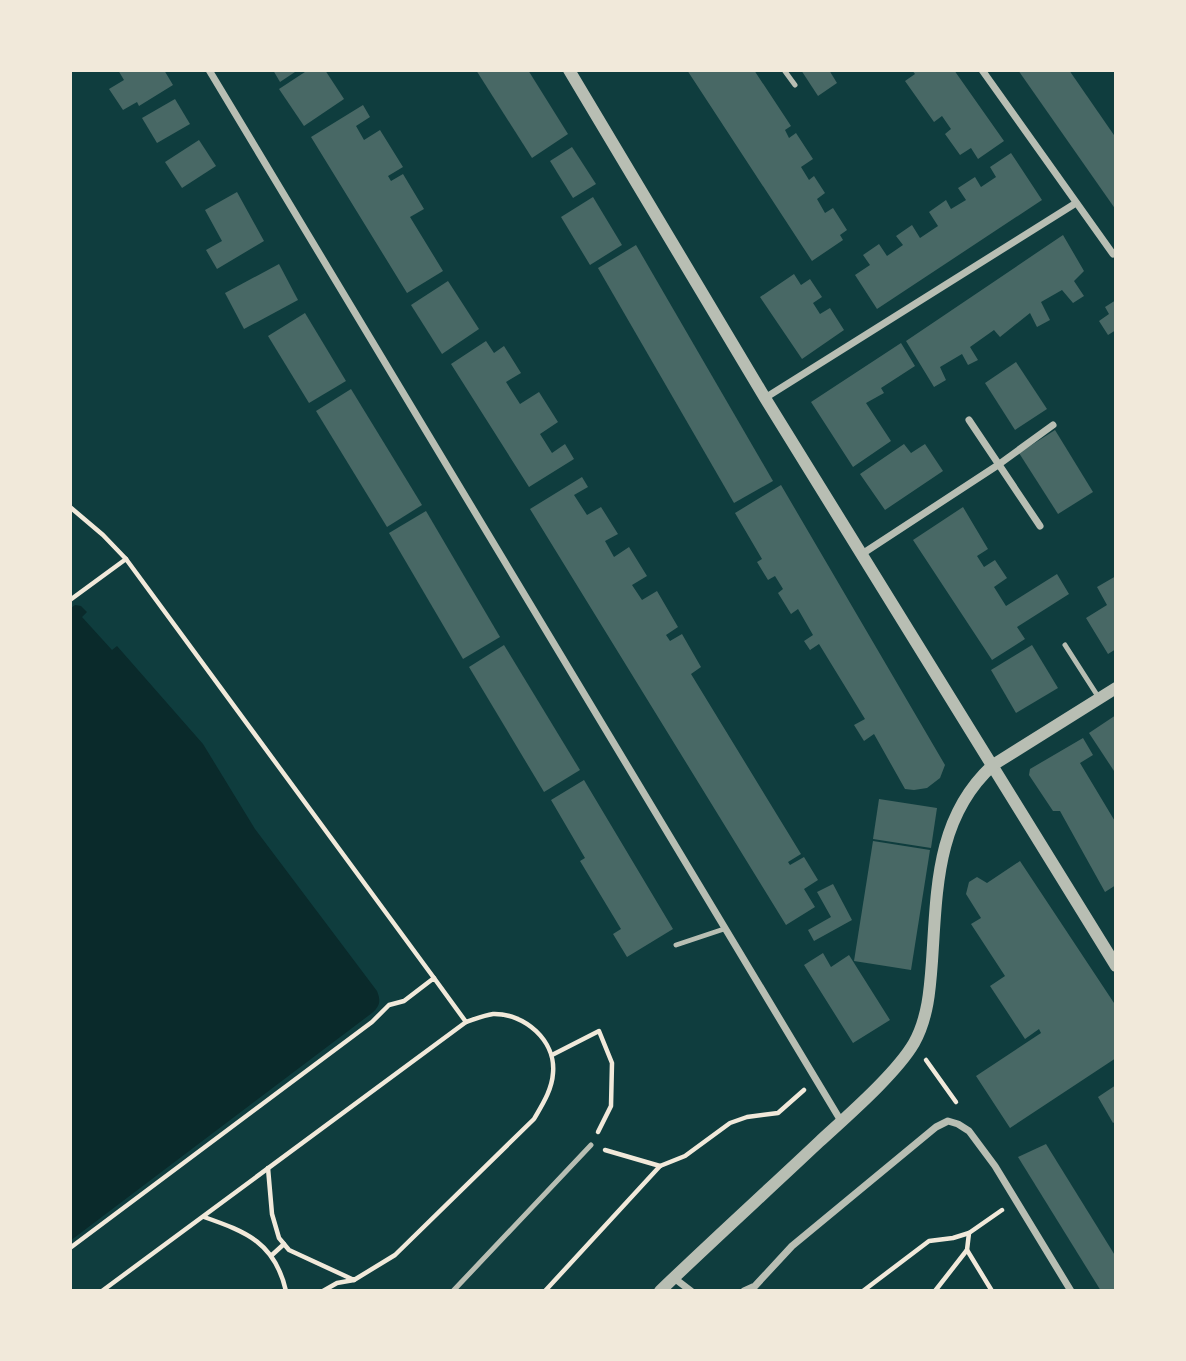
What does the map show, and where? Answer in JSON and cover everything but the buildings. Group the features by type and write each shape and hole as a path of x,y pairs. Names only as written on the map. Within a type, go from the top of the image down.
{"street":[{"path":"209,70 841,1121"},
{"path":"569,70 765,398 1116,966"},
{"path":"982,70 1113,254"},
{"path":"765,398 1076,203"},
{"path":"969,420 1040,526"},
{"path":"862,554 998,465 1053,425"},
{"path":"660,1291 841,1121 890,1072 913,1044 924,1019 929,994 935,918 947,834 960,804 976,780 993,765 1116,688"},
{"path":"744,1291 755,1286 792,1246 936,1126 948,1121 969,1131 995,1166 1071,1291"},
{"path":"674,1278 691,1291"}],"lane":[{"path":"784,70 795,85"},
{"path":"1065,645 1099,698"},
{"path":"676,946 724,929"},
{"path":"453,1291 591,1145"}],"path":[{"path":"70,507 126,559 466,1022"},
{"path":"70,600 126,559"},
{"path":"70,1248 372,1022 389,1005 404,1001 434,978"},
{"path":"103,1291 466,1022 493,1014 517,1018 537,1031 552,1055 553,1074 547,1096 534,1119 395,1255 354,1280 337,1283 323,1291"},
{"path":"552,1055 599,1031 612,1063 611,1106 591,1145 660,1166"},
{"path":"913,1044 956,1102"},
{"path":"545,1291 660,1166 685,1156 730,1123 747,1117 778,1113 816,1080"},
{"path":"268,1168 272,1214 279,1238 289,1250 354,1280"},
{"path":"863,1291 929,1241 969,1233 1016,1200"},
{"path":"203,1217 255,1238 272,1255 282,1272 286,1291"},
{"path":"935,1291 967,1250 969,1233"},
{"path":"272,1255 284,1244"},
{"path":"967,1250 992,1291"}],"water":[{"path":"75,605 81,606 87,612 82,617 112,650 117,646 203,744 255,829 377,991 379,1001 372,1013 70,1241 70,609"}]}
